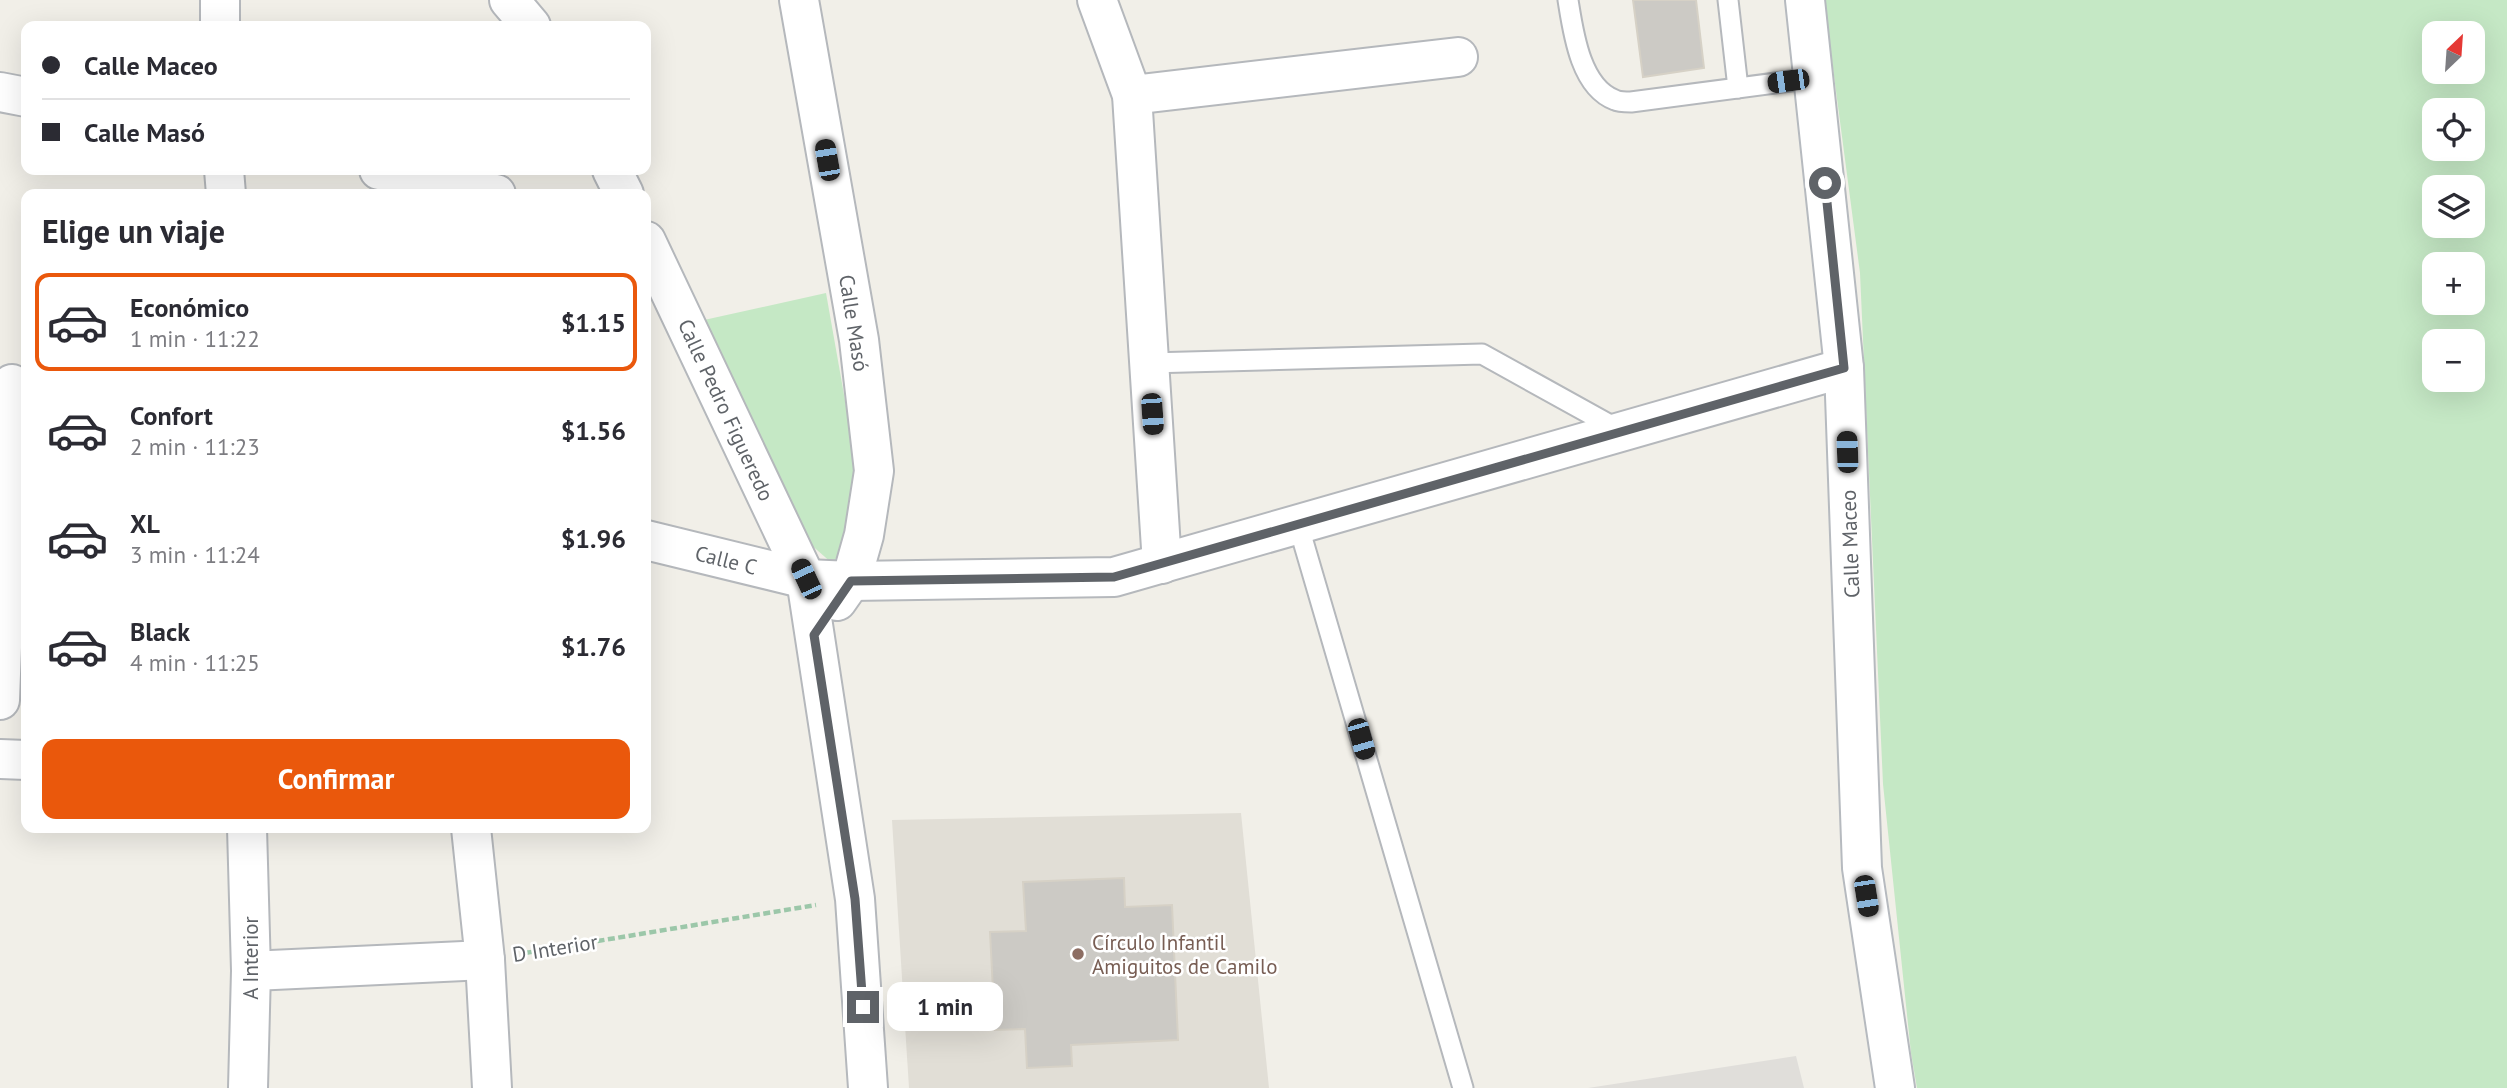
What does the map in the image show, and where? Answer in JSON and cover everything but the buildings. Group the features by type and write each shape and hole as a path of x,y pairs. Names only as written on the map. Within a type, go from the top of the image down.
{"street":[{"path":"220,0 220,21"},
{"path":"509,0 527,21"},
{"name":"Calle Masó","path":"799,0 859,340 874,471 864,535 851,581 814,635"},
{"path":"1097,0 1132,95 1161,564"},
{"name":"Calle Maceo","path":"1805,0 1844,368 1862,868 1895,1088"},
{"path":"1132,95 1458,57"},
{"path":"0,92 21,96"},
{"path":"403,175 472,189"},
{"name":"Calle Pedro Figueredo","path":"651,252 806,579"},
{"name":"Calle C","path":"651,541 806,579 851,581 1114,577 1844,368"},
{"path":"0,700 13,384"},
{"path":"806,579 855,899 868,1088"},
{"path":"0,759 21,760"},
{"name":"A Interior","path":"247,833 251,971 248,1088"},
{"path":"472,833 485,960 492,1088"},
{"name":"D Interior","path":"251,971 485,960"}],"lane":[{"path":"1568,0 1575,43 1589,77 1614,100 1631,102 1814,78"},
{"path":"1728,0 1738,88"},
{"path":"1149,363 1482,354 1623,432"},
{"path":"1298,524 1463,1088"}],"path":[{"name":"D Interior","path":"485,960 855,899"}],"shaded area":[{"name":"Círculo Infantil Amiguitos de Camilo","path":"1241,813 1269,1088 909,1088 892,820"},
{"path":"1796,1056 1804,1088 1588,1088"}],"green space":[{"path":"1824,0 2507,0 2507,1088 1917,1088 1883,784 1860,273"},
{"path":"826,293 857,468 854,520 833,564 801,536 704,320"}],"place":[{"name":"Círculo Infantil Amiguitos de Camilo","path":"1078,954"}],"route":[{"path":"863,1007 855,899 814,635 851,581 1114,577 1844,368 1825,183"}]}
